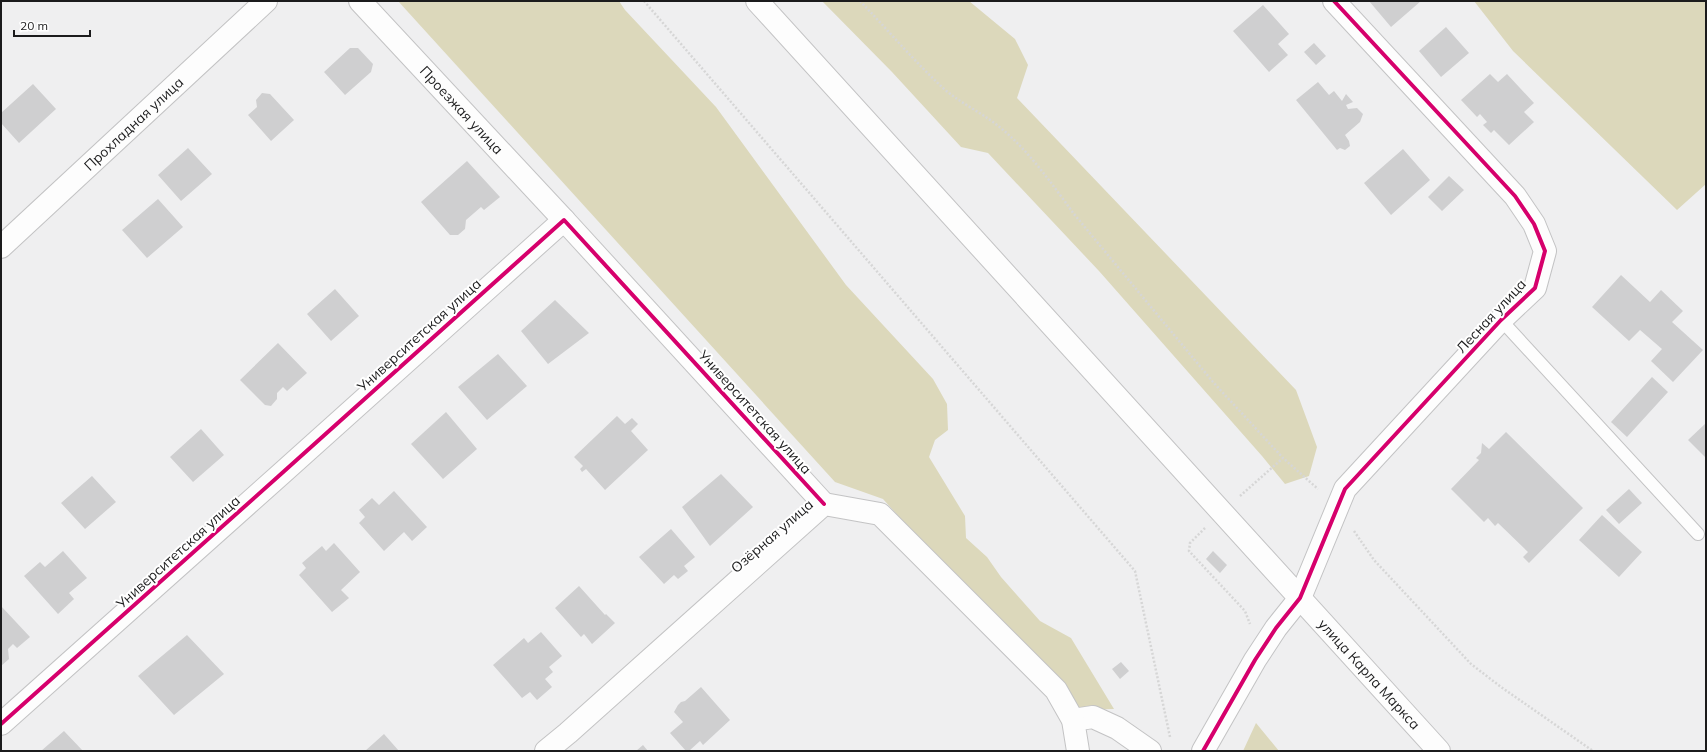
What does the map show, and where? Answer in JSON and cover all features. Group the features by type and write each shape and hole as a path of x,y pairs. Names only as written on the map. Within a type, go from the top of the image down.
{"street":[{"name":"Прохладная улица","path":"1,247 266,1"},
{"name":"Проезжая улица","path":"360,1 564,220"},
{"name":"улица Карла Маркса","path":"757,1 1439,751"},
{"name":"Лесная улица","path":"1300,598 1345,489 1501,320 1535,288 1545,251 1534,224 1515,196 1334,1"},
{"name":"Университетская улица","path":"1,724 564,220 824,504"},
{"name":"Озёрная улица","path":"546,751 824,504 880,514 1056,690 1073,720 1078,751"},
{"path":"1203,751 1255,660 1276,628 1300,598"},
{"path":"1073,720 1094,718 1117,728 1150,751"}],"lane":[{"path":"1501,320 1698,534"}],"path":[{"path":"644,1 1135,570 1171,743"},
{"path":"860,1 941,87 958,100 996,124 1011,136 1054,186 1074,214 1213,382 1283,458"}],"shaded area":[{"path":"398,1 619,1 625,10 716,107 846,285 933,379 947,404 948,430 935,440 929,457 965,516 966,538 987,557 1001,577 1040,621 1071,638 1114,709 1072,710 883,499 835,482"},
{"path":"822,1 969,1 1015,39 1028,65 1017,98 1296,390 1317,447 1309,476 1285,484 1099,271 988,153 961,147 892,72"},
{"path":"1474,1 1706,1 1706,184 1677,210 1513,51"},
{"path":"1256,723 1279,751 1243,751"}],"building":[{"path":"1369,1 1421,1 1391,27"},
{"path":"1263,5 1289,34 1278,44 1288,55 1269,72 1233,31"},
{"path":"1446,27 1469,53 1441,77 1419,51"},
{"path":"1314,43 1326,56 1316,65 1304,52"},
{"path":"350,48 358,48 373,64 371,72 345,95 324,72"},
{"path":"1490,74 1498,82 1507,74 1534,103 1524,112 1534,122 1509,145 1494,130 1491,133 1483,125 1487,122 1480,114 1477,117 1461,100"},
{"path":"1318,82 1329,95 1334,91 1342,101 1346,94 1353,102 1346,105 1348,109 1357,108 1363,114 1360,122 1345,135 1350,146 1345,150 1340,148 1337,150 1296,100"},
{"path":"33,84 56,109 19,143 1,123 1,113"},
{"path":"262,93 270,94 294,120 271,141 248,115 257,107 256,100"},
{"path":"188,148 212,174 181,201 158,175"},
{"path":"1403,149 1430,180 1391,215 1364,183"},
{"path":"467,161 500,197 484,210 481,207 466,220 465,229 458,235 450,235 421,202"},
{"path":"1449,176 1464,190 1442,211 1428,197"},
{"path":"158,199 183,227 147,258 122,230"},
{"path":"1621,275 1650,302 1661,290 1683,311 1672,322 1703,350 1673,382 1651,361 1662,349 1640,330 1629,341 1592,307"},
{"path":"335,289 359,316 331,341 307,314"},
{"path":"555,300 589,333 548,364 521,331"},
{"path":"278,343 307,373 287,391 283,387 277,393 277,399 271,406 265,405 240,380"},
{"path":"498,354 527,386 487,420 458,387"},
{"path":"1652,377 1668,392 1627,437 1611,422"},
{"path":"446,412 477,449 443,479 411,444"},
{"path":"617,416 625,424 632,418 638,424 631,431 648,450 605,490 586,469 582,472 580,469 583,466 574,457"},
{"path":"1706,423 1706,458 1688,440"},
{"path":"201,429 224,455 193,482 170,457"},
{"path":"1506,432 1583,508 1529,563 1523,557 1528,552 1498,523 1495,526 1488,518 1484,522 1451,489 1479,460 1476,458 1481,453 1482,443 1489,449"},
{"path":"721,474 753,507 710,546 682,507"},
{"path":"92,476 116,502 85,529 61,503"},
{"path":"1629,489 1642,503 1619,524 1606,510"},
{"path":"394,491 427,527 412,541 404,532 384,551 359,523 365,517 359,510 372,498 379,505"},
{"path":"1602,515 1642,552 1619,577 1579,540"},
{"path":"671,529 695,557 684,566 688,571 678,579 674,575 664,584 639,557"},
{"path":"334,543 360,572 341,590 349,598 332,612 299,575 306,568 302,563 322,546 326,551"},
{"path":"63,551 87,578 69,593 74,599 58,614 24,576 40,562 45,567"},
{"path":"1213,551 1227,565 1220,573 1206,559"},
{"path":"579,586 605,615 606,614 615,623 592,644 584,634 581,637 555,608"},
{"path":"1,606 30,637 17,648 13,644 8,649 9,659 1,666"},
{"path":"541,632 562,656 549,667 553,672 545,679 552,687 537,700 530,692 522,698 493,665 524,638 528,643"},
{"path":"187,635 224,674 174,715 138,676"},
{"path":"1121,662 1129,671 1120,679 1112,669"},
{"path":"701,687 730,720 703,745 700,741 689,751 686,751 670,733 683,722 674,712 681,702 685,701"},
{"path":"64,731 83,751 41,751"},
{"path":"384,734 399,751 365,751"},
{"path":"643,745 648,751 636,751"}],"cycle path":[{"path":"1203,751 1255,660 1276,628 1300,598 1345,489 1501,320 1535,288 1545,251 1534,224 1515,196 1334,1"},
{"path":"1,724 564,220 824,504"}]}
